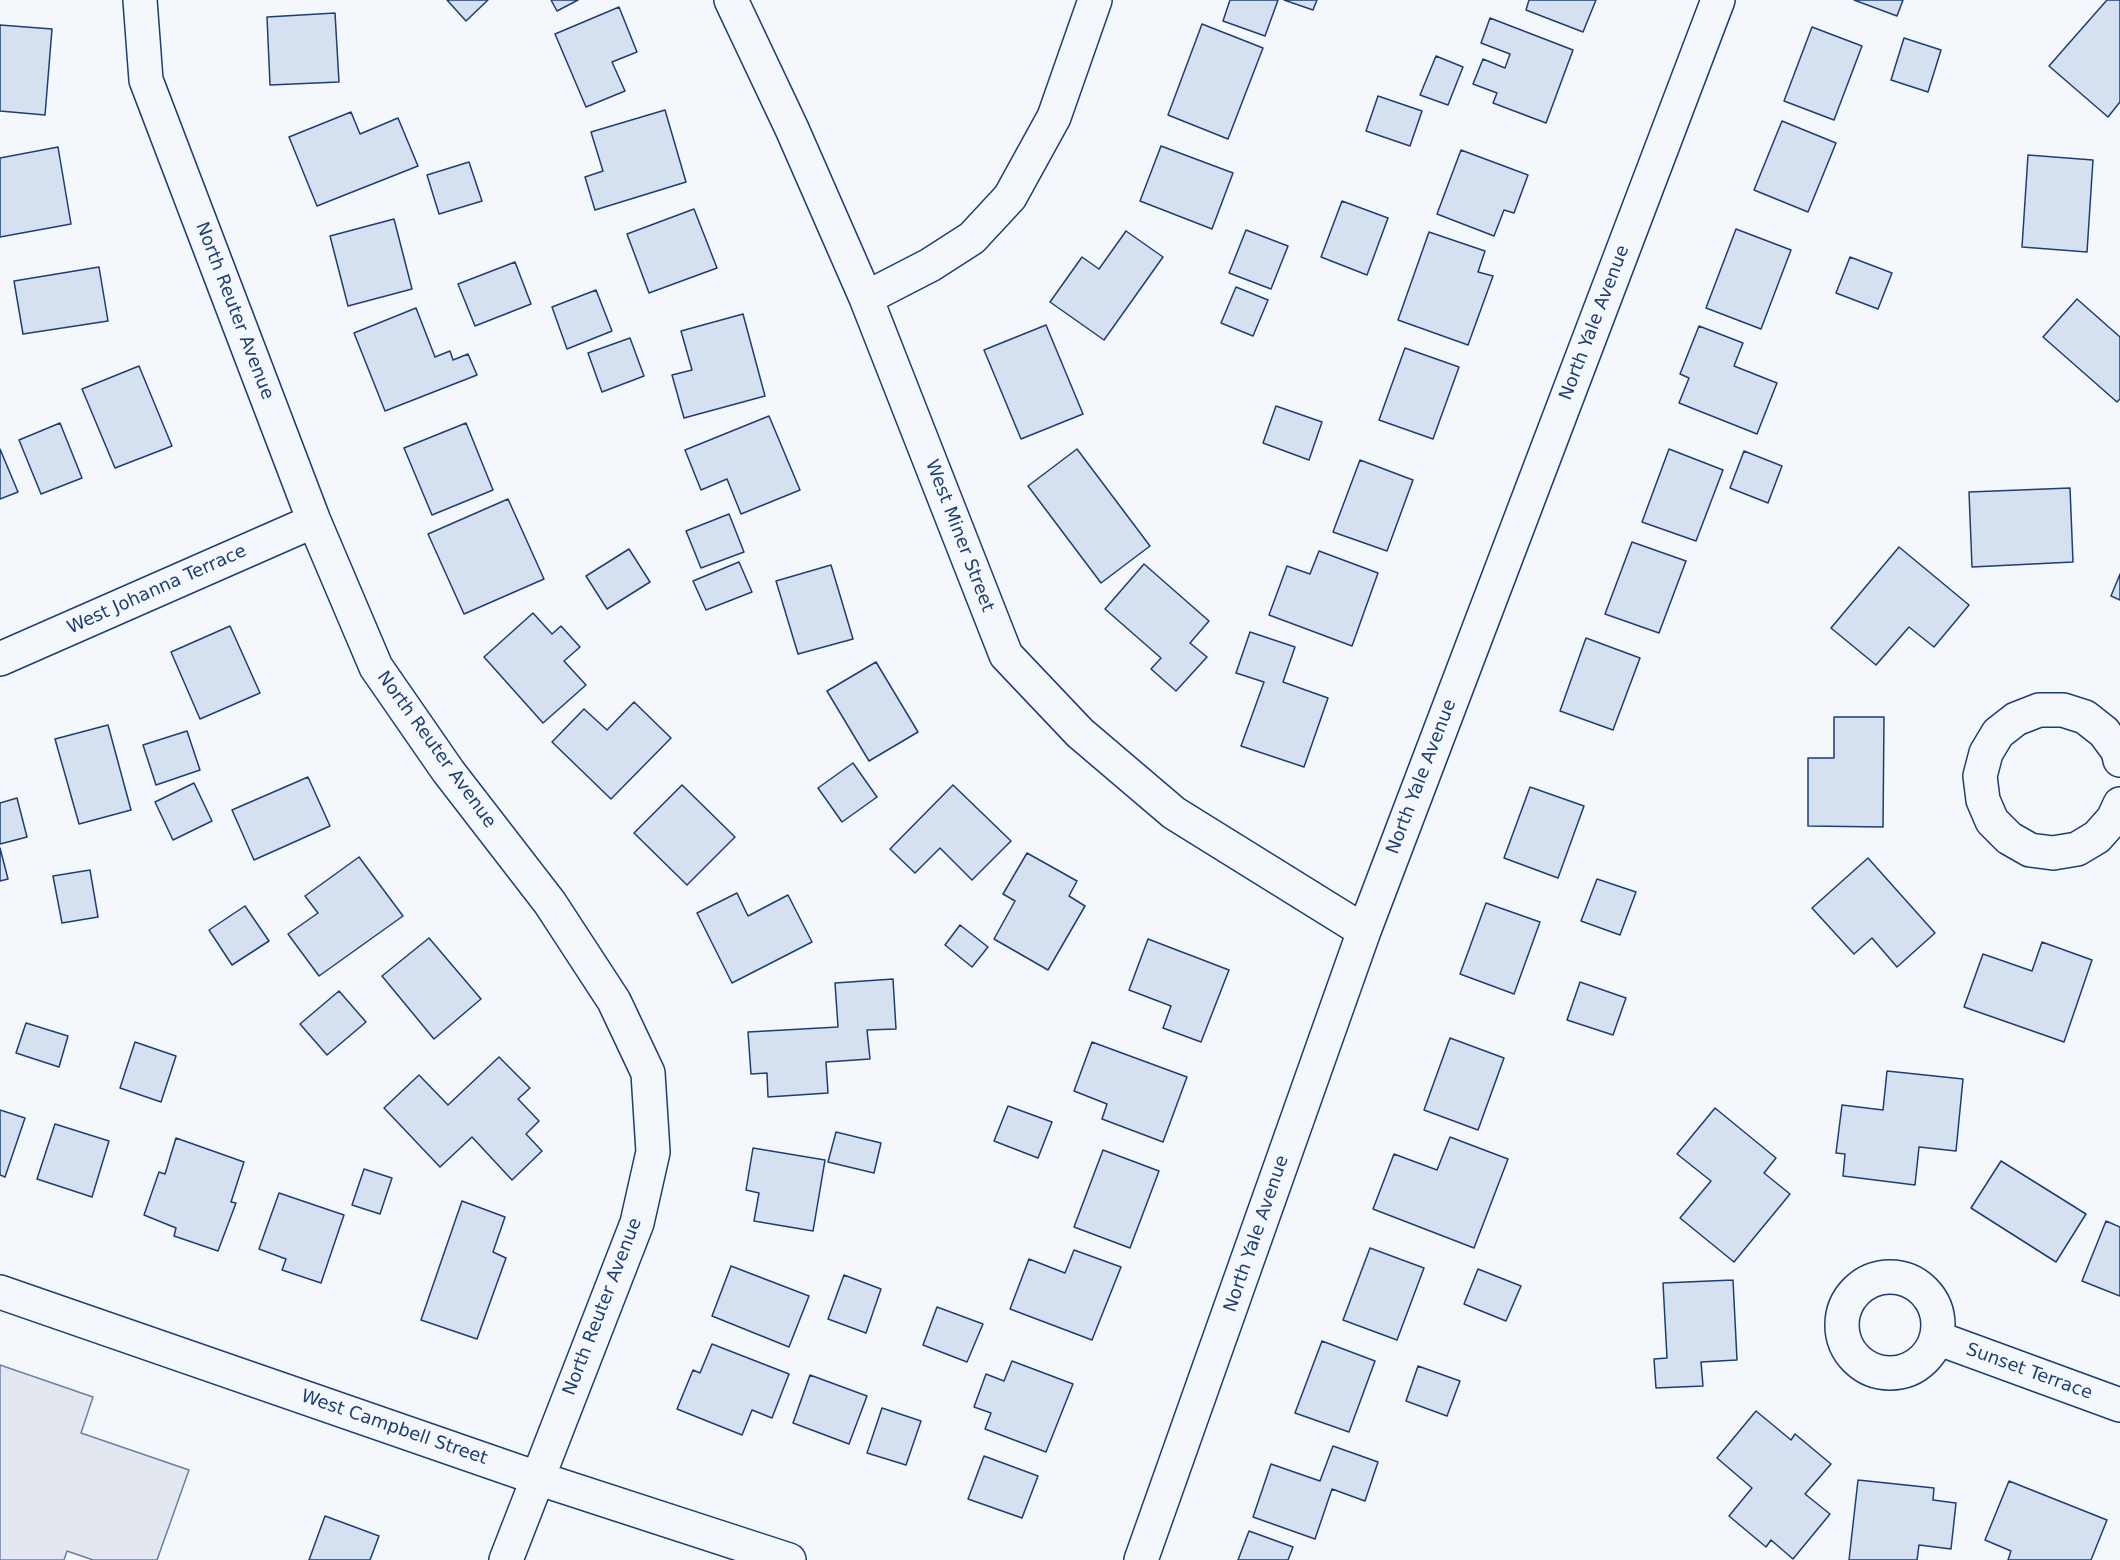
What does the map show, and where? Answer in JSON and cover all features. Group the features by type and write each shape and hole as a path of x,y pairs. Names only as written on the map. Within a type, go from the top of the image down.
{"street":[{"name":"North Reuter Avenue","path":"140,0 146,80 314,521 376,667 448,771 550,903 614,1001 648,1073 653,1152 637,1223 506,1560"},
{"name":"West Miner Street","path":"731,0 792,129 866,298 1006,655 1080,733 1174,813 1364,932"},
{"path":"866,298 930,265 972,238 1010,197 1054,117 1095,0"},
{"name":"North Yale Avenue","path":"1142,1560 1364,932 1718,0"},
{"name":"West Johanna Terrace","path":"0,659 314,521"},
{"path":"2120,760 2118,751 2104,732 2085,717 2063,710 2039,710 2016,718 1998,733 1986,753 1980,776 1983,800 1992,821 2009,838 2030,850 2053,853 2077,849 2097,837 2114,819 2120,804"},
{"name":"West Campbell Street","path":"0,1292 537,1478 789,1560"},
{"name":"Sunset Terrace","path":"1937,1338 2120,1405"}],"shaded area":[{"path":"0,1365 93,1397 81,1433 189,1470 157,1560 93,1560 67,1551 64,1560 0,1560"}],"building":[{"path":"447,0 488,0 466,21"},
{"path":"551,0 578,0 557,11"},
{"path":"1230,0 1278,0 1265,36 1223,21"},
{"path":"1284,0 1317,0 1313,10"},
{"path":"1529,0 1596,0 1583,32 1526,10"},
{"path":"1854,0 1903,0 1897,16"},
{"path":"2107,0 2120,0 2120,102 2108,117 2049,66"},
{"path":"619,7 637,52 612,62 625,91 586,107 555,34"},
{"path":"335,13 339,82 270,85 267,17"},
{"path":"1490,18 1573,50 1546,123 1493,103 1497,93 1473,84 1483,59 1505,68 1510,54 1481,43"},
{"path":"1202,24 1263,48 1228,139 1168,115"},
{"path":"0,25 52,29 45,115 0,111"},
{"path":"1812,27 1862,46 1834,120 1784,101"},
{"path":"1904,38 1941,50 1928,92 1891,80"},
{"path":"1436,56 1463,67 1448,105 1420,95"},
{"path":"1378,96 1422,111 1410,146 1366,131"},
{"path":"665,110 686,182 595,210 585,177 603,171 591,132"},
{"path":"351,112 360,134 398,118 418,166 317,206 289,137"},
{"path":"1782,121 1836,143 1808,212 1754,190"},
{"path":"1161,146 1233,173 1212,229 1140,201"},
{"path":"58,147 71,224 0,237 0,158"},
{"path":"1461,150 1528,175 1514,213 1504,210 1494,236 1437,214"},
{"path":"2028,155 2093,160 2087,252 2022,247"},
{"path":"469,162 482,201 439,214 427,175"},
{"path":"1342,201 1388,218 1367,275 1321,257"},
{"path":"694,209 717,268 649,293 627,234"},
{"path":"394,219 412,289 348,306 330,236"},
{"path":"1736,229 1791,250 1761,329 1706,308"},
{"path":"1246,230 1288,246 1271,289 1229,273"},
{"path":"1126,231 1163,257 1104,340 1050,302 1082,257 1099,269"},
{"path":"1429,232 1485,251 1478,272 1493,276 1468,345 1398,320"},
{"path":"1850,257 1892,273 1878,309 1836,293"},
{"path":"515,262 531,304 475,326 458,284"},
{"path":"99,267 108,321 23,334 14,281"},
{"path":"1236,287 1268,300 1253,336 1221,323"},
{"path":"596,290 612,331 567,349 552,307"},
{"path":"2077,299 2120,337 2120,399 2117,402 2043,337"},
{"path":"416,308 435,357 450,351 453,360 468,354 477,375 385,411 354,333"},
{"path":"743,314 765,396 684,418 672,375 692,370 681,331"},
{"path":"1046,325 1083,414 1021,439 984,350"},
{"path":"1699,326 1743,343 1734,366 1777,383 1757,434 1679,403 1689,378 1680,374"},
{"path":"630,338 644,376 602,392 588,353"},
{"path":"1405,348 1459,367 1433,439 1379,420"},
{"path":"139,366 172,446 115,468 82,389"},
{"path":"1276,406 1322,422 1309,460 1263,443"},
{"path":"769,416 800,490 741,514 727,479 701,490 685,450"},
{"path":"60,423 82,478 41,494 19,440"},
{"path":"466,423 493,490 432,515 404,448"},
{"path":"0,449 18,492 0,499"},
{"path":"1077,449 1150,546 1101,583 1028,486"},
{"path":"1669,449 1723,470 1696,541 1642,522"},
{"path":"1744,451 1782,466 1768,503 1730,488"},
{"path":"1360,460 1413,480 1387,551 1333,532"},
{"path":"2070,488 2073,562 1972,567 1969,492"},
{"path":"508,499 544,579 464,614 428,534"},
{"path":"729,514 744,552 701,568 686,531"},
{"path":"1632,542 1686,561 1659,633 1605,614"},
{"path":"1899,547 1969,605 1934,647 1909,627 1876,665 1831,628"},
{"path":"629,549 650,582 607,609 586,576"},
{"path":"1319,551 1378,573 1352,646 1269,615 1287,566 1310,574"},
{"path":"739,562 752,592 706,610 693,581"},
{"path":"1144,564 1209,621 1190,643 1207,657 1176,691 1151,669 1161,658 1105,609"},
{"path":"831,565 853,639 798,654 776,581"},
{"path":"2120,574 2120,600 2111,596"},
{"path":"533,613 552,634 561,626 580,647 564,661 586,685 543,723 484,657"},
{"path":"230,626 260,693 200,719 171,652"},
{"path":"1250,632 1295,647 1283,682 1328,698 1304,767 1241,746 1264,682 1236,673"},
{"path":"1586,638 1640,658 1613,730 1560,711"},
{"path":"876,662 918,732 869,761 827,691"},
{"path":"634,702 671,738 611,799 552,742 584,709 607,730"},
{"path":"1834,717 1884,717 1883,827 1808,826 1808,758 1834,758"},
{"path":"108,725 131,810 79,824 55,739"},
{"path":"187,731 200,770 156,785 143,745"},
{"path":"853,763 877,797 842,822 818,788"},
{"path":"308,777 330,826 254,860 232,810"},
{"path":"194,783 212,821 173,840 155,802"},
{"path":"682,785 735,837 687,885 634,833"},
{"path":"953,785 1011,841 972,880 940,848 915,873 890,849"},
{"path":"1530,787 1584,806 1558,878 1504,858"},
{"path":"17,798 27,837 0,844 0,803"},
{"path":"0,848 8,879 0,881"},
{"path":"1027,853 1077,881 1069,896 1085,906 1048,970 994,939 1015,901 1003,894"},
{"path":"359,857 403,916 319,976 288,934 318,913 305,896"},
{"path":"1868,858 1935,933 1897,967 1872,938 1854,954 1812,908"},
{"path":"90,870 98,917 62,923 53,876"},
{"path":"1597,879 1636,892 1620,935 1581,921"},
{"path":"737,893 748,916 788,895 812,942 732,983 697,913"},
{"path":"1486,903 1540,922 1514,994 1460,974"},
{"path":"245,906 269,941 232,965 209,930"},
{"path":"960,925 988,947 972,967 945,945"},
{"path":"429,938 481,999 434,1039 382,976"},
{"path":"1148,939 1229,970 1201,1042 1163,1028 1171,1006 1129,990"},
{"path":"2042,942 2092,960 2064,1042 1964,1007 1983,954 2032,971"},
{"path":"893,979 896,1029 867,1030 870,1059 826,1062 828,1093 768,1097 767,1073 751,1074 748,1032 838,1027 835,983"},
{"path":"1580,982 1626,998 1613,1035 1567,1020"},
{"path":"339,991 366,1022 327,1055 300,1024"},
{"path":"26,1023 68,1036 59,1067 16,1053"},
{"path":"1450,1038 1504,1058 1478,1130 1424,1110"},
{"path":"135,1042 176,1056 161,1102 120,1088"},
{"path":"1092,1042 1187,1077 1163,1142 1102,1119 1107,1104 1074,1091"},
{"path":"499,1057 530,1088 518,1099 539,1121 526,1134 542,1151 512,1180 472,1137 440,1167 384,1108 419,1075 448,1105"},
{"path":"1887,1071 1963,1079 1956,1151 1919,1147 1915,1185 1843,1176 1845,1154 1836,1153 1842,1105 1883,1110"},
{"path":"1008,1106 1052,1122 1038,1158 994,1141"},
{"path":"1715,1108 1776,1158 1764,1173 1790,1194 1734,1262 1680,1218 1711,1181 1677,1154"},
{"path":"0,1110 25,1118 5,1177 0,1175"},
{"path":"55,1124 109,1141 92,1197 37,1179"},
{"path":"836,1132 881,1143 874,1173 828,1162"},
{"path":"1450,1137 1508,1159 1474,1248 1373,1209 1394,1154 1437,1170"},
{"path":"176,1138 244,1162 231,1202 236,1203 218,1251 174,1236 176,1228 144,1215 159,1172 165,1174"},
{"path":"753,1148 825,1160 813,1231 754,1221 759,1193 746,1190"},
{"path":"1103,1150 1159,1171 1130,1248 1074,1227"},
{"path":"2001,1161 2086,1214 2056,1262 1971,1208"},
{"path":"364,1169 392,1178 380,1214 352,1205"},
{"path":"279,1193 344,1215 321,1283 282,1270 286,1259 259,1249"},
{"path":"462,1201 505,1217 493,1252 506,1258 477,1339 421,1320"},
{"path":"2106,1221 2120,1227 2120,1296 2082,1281"},
{"path":"1370,1248 1424,1268 1397,1340 1343,1320"},
{"path":"1074,1250 1121,1267 1092,1340 1010,1309 1029,1259 1065,1273"},
{"path":"731,1266 809,1296 789,1347 712,1316"},
{"path":"1478,1269 1521,1286 1506,1321 1464,1304"},
{"path":"844,1275 881,1289 866,1333 828,1319"},
{"path":"1733,1280 1737,1360 1701,1362 1703,1386 1656,1388 1654,1359 1667,1358 1663,1283"},
{"path":"937,1307 983,1324 967,1362 923,1345"},
{"path":"1322,1341 1375,1361 1349,1432 1295,1413"},
{"path":"712,1344 789,1374 772,1418 752,1410 742,1435 677,1409 693,1370 700,1373"},
{"path":"1012,1361 1073,1384 1046,1452 985,1429 991,1413 974,1407 986,1374 1004,1381"},
{"path":"1418,1366 1460,1381 1447,1416 1406,1401"},
{"path":"810,1375 867,1396 849,1444 793,1423"},
{"path":"882,1408 921,1421 906,1465 867,1453"},
{"path":"1756,1411 1791,1440 1795,1434 1831,1464 1805,1494 1830,1514 1793,1559 1771,1540 1766,1547 1729,1516 1752,1488 1717,1458"},
{"path":"1333,1446 1378,1462 1365,1501 1332,1489 1315,1539 1253,1517 1271,1464 1320,1481"},
{"path":"984,1456 1038,1476 1022,1518 968,1499"},
{"path":"1858,1480 1934,1488 1933,1500 1956,1503 1951,1549 1919,1545 1917,1560 1849,1560"},
{"path":"2009,1481 2107,1520 2091,1560 2008,1560 2011,1551 1985,1540"},
{"path":"325,1516 379,1536 370,1560 309,1560"},
{"path":"1249,1531 1293,1547 1288,1560 1238,1560"}]}
